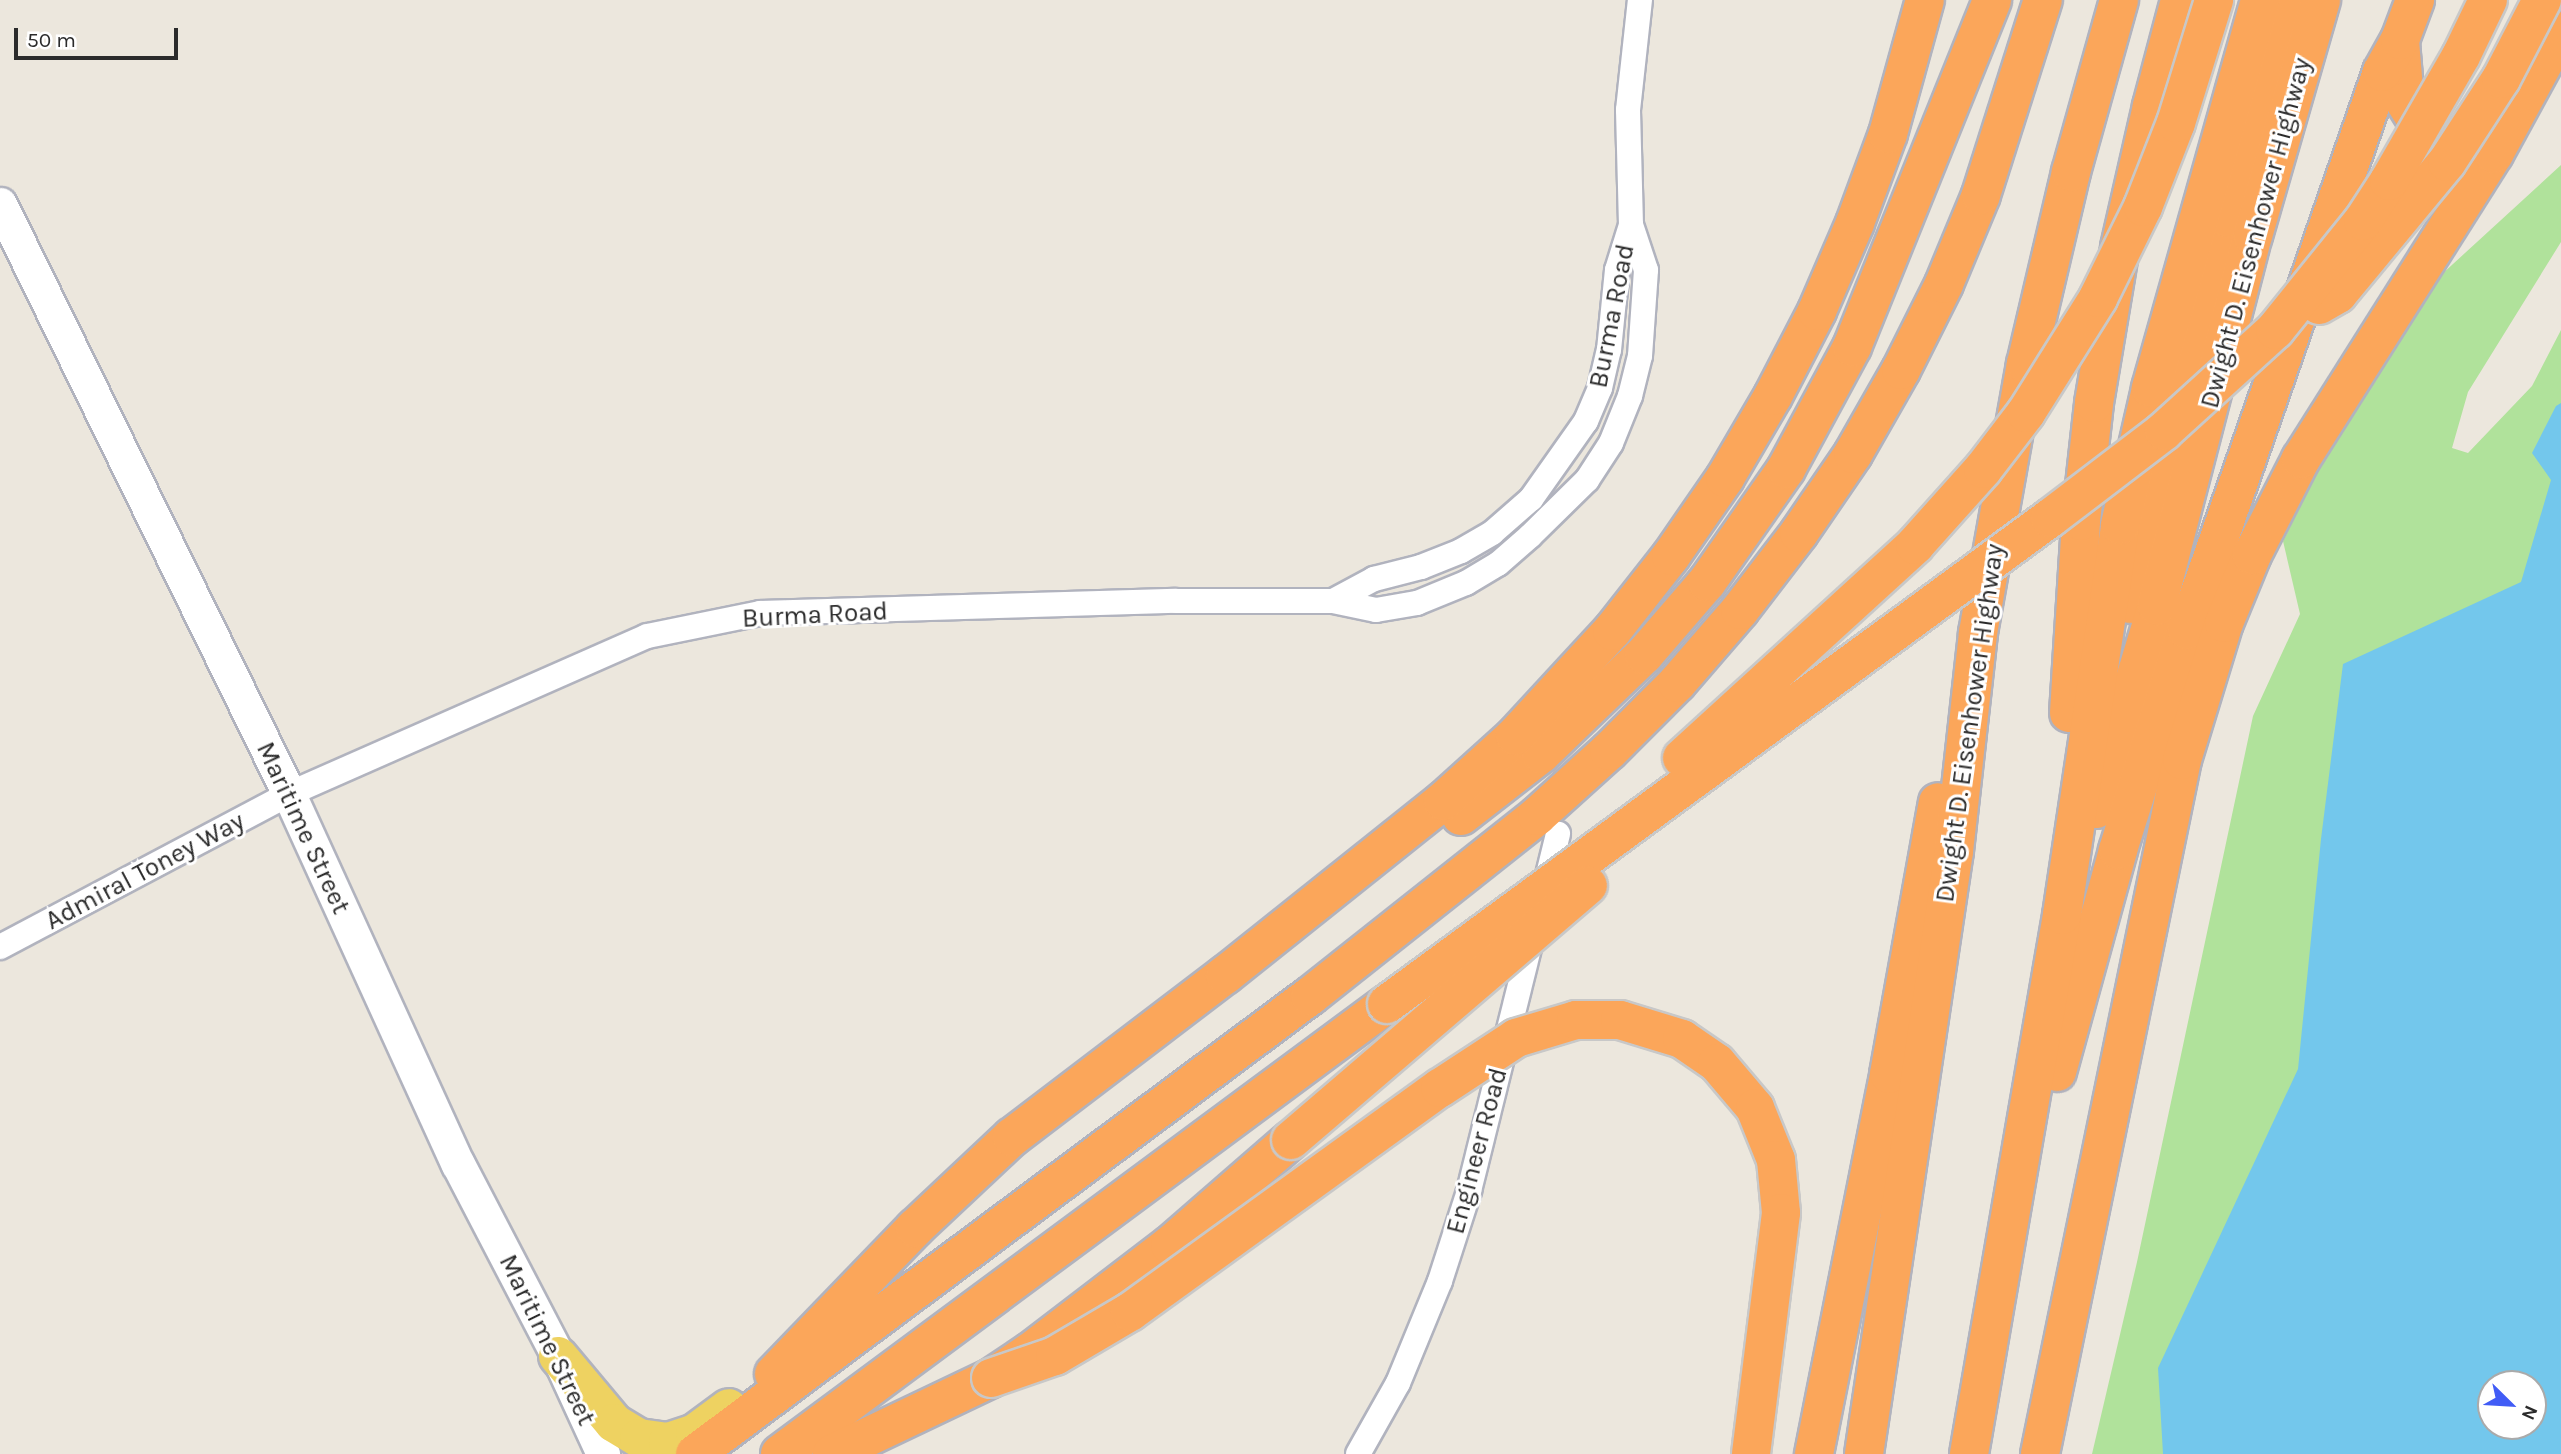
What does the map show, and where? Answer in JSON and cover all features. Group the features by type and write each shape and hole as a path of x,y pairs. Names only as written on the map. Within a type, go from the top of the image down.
{"highway":[{"path":"773,1375 934,1209 1039,1114 1225,975 1407,832 1480,770 1580,667 1671,556 1750,437 1822,300 1856,223 1888,134 1925,0"},
{"path":"1225,975 1356,893 1522,769 1612,689 1707,582 1786,469 1852,347 1992,0"},
{"path":"695,1454 1320,989 1537,816 1609,751 1677,683 1785,553 1853,454 1901,370 1944,284 1981,195 2043,0"},
{"name":"Dwight D. Eisenhower Highway","path":"1864,1454 1954,851 1978,633 2029,352 2071,172 2119,0"},
{"path":"2055,952 2061,891 2072,635 2094,403 2120,247 2152,106 2180,0"},
{"path":"1388,1004 1696,745 1891,569 1983,469 2065,355 2130,236 2176,123 2214,0"},
{"name":"Dwight D. Eisenhower Highway","path":"1969,1454 2055,952 2111,570 2129,478 2201,204 2260,0"},
{"name":"Dwight D. Eisenhower Highway","path":"2055,952 2092,774 2159,482 2228,218 2291,0"},
{"name":"Dwight D. Eisenhower Highway","path":"2055,952 2157,606 2253,236 2321,0"},
{"path":"1995,1293 2118,850 2159,716 2254,431 2382,72 2400,40 2415,0"},
{"path":"780,1454 1737,745 1856,662 2164,431 2275,330 2363,220 2389,181 2461,56 2488,0"},
{"path":"2275,330 2338,295 2418,200 2474,123 2501,79 2542,0"},
{"path":"2040,1454 2182,760 2201,689 2237,589 2301,459 2506,133 2561,30"},
{"path":"2342,184 2360,153 2378,140 2406,132 2433,137 2417,121 2405,102 2400,40"},
{"path":"1814,1454 1886,1087 1927,850 1978,633"},
{"path":"991,1378 1170,1245 1611,865 1856,662"},
{"path":"843,1448 991,1378 1055,1356 1130,1312 1450,1081 1516,1038 1576,1020 1620,1020 1672,1035 1717,1063 1755,1108 1776,1160 1781,1213 1751,1454"}],"main road":[{"name":"Maritime Street","path":"0,204 289,794 458,1164 558,1356 603,1454"},
{"path":"558,1356 614,1423 639,1437 668,1442 695,1433 773,1375"},
{"path":"695,1454 773,1375"}],"street":[{"name":"Burma Road","path":"289,794 647,636 760,613 1176,601 1333,601 1376,610 1418,603 1466,583 1498,564 1587,480 1611,443 1630,396 1640,356 1646,270 1631,225 1628,110 1640,0"},
{"name":"Burma Road","path":"1333,601 1374,579 1421,567 1461,551 1492,533 1531,499 1586,421 1600,387 1609,350 1617,270 1631,225"},
{"name":"Admiral Toney Way","path":"0,947 289,794"},
{"name":"Engineer Road","path":"1358,1454 1398,1383 1445,1268 1469,1191 1558,834"}],"green space":[{"path":"2561,165 2561,242 2468,392 2452,448 2468,453 2532,386 2561,330 2561,1454 2092,1454 2137,1262 2253,716 2300,614 2283,541 2359,386 2417,297"}],"water":[{"path":"2561,403 2561,1454 2163,1454 2158,1368 2298,1069 2321,839 2343,664 2521,582 2551,480 2532,453 2556,406"}]}
